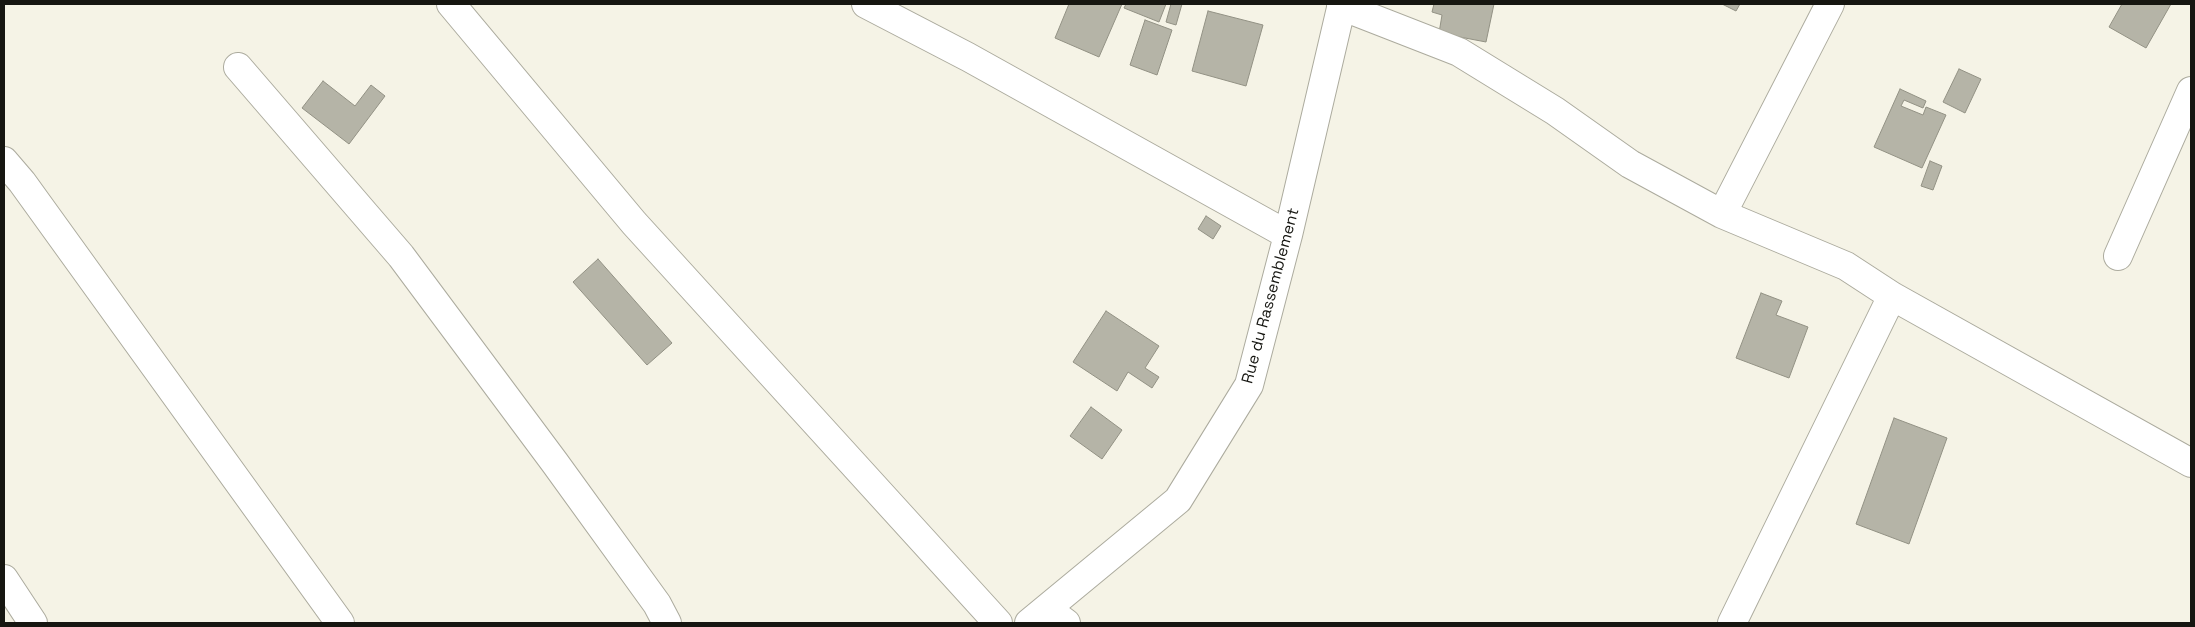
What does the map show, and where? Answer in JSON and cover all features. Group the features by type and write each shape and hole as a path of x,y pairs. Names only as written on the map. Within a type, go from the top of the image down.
{"street":[{"path":"452,4 634,224 998,623"},
{"path":"866,4 968,57 1288,235"},
{"path":"1722,214 1830,4"},
{"path":"1342,5 1458,52 1555,111 1630,164 1722,214 1846,266 1892,296 2191,463"},
{"name":"Rue du Rassemblement","path":"1047,619 1178,500 1250,385 1288,235 1342,5"},
{"path":"238,67 401,256 572,486 657,604 667,623"},
{"path":"2118,256 2191,91"},
{"path":"4,161 27,190 340,623"},
{"path":"1732,623 1892,296"},
{"path":"4,578 33,623"}],"building":[{"path":"1069,4 1122,4 1099,57 1055,38"},
{"path":"1126,4 1166,4 1159,22 1124,8"},
{"path":"1171,4 1182,4 1176,25 1166,22"},
{"path":"1434,4 1494,4 1486,42 1439,33 1442,15 1432,12"},
{"path":"1722,4 1740,4 1736,11"},
{"path":"2122,4 2171,4 2146,48 2109,27"},
{"path":"1208,11 1263,25 1246,86 1192,71"},
{"path":"1145,20 1172,30 1157,75 1130,65"},
{"path":"1959,69 1981,79 1965,113 1943,102"},
{"path":"323,81 355,106 371,85 385,96 349,144 302,108"},
{"path":"1900,89 1926,101 1923,108 1904,100 1901,106 1923,115 1926,107 1946,115 1922,168 1874,147"},
{"path":"1930,161 1942,166 1933,190 1921,186"},
{"path":"1206,216 1221,226 1213,239 1198,229"},
{"path":"598,259 672,343 647,365 573,282"},
{"path":"1761,293 1782,301 1776,315 1808,327 1789,378 1736,358"},
{"path":"1106,311 1159,346 1145,368 1159,377 1152,388 1128,372 1117,391 1073,362"},
{"path":"1091,407 1122,430 1102,459 1070,436"},
{"path":"1894,418 1947,438 1909,544 1856,524"}]}
